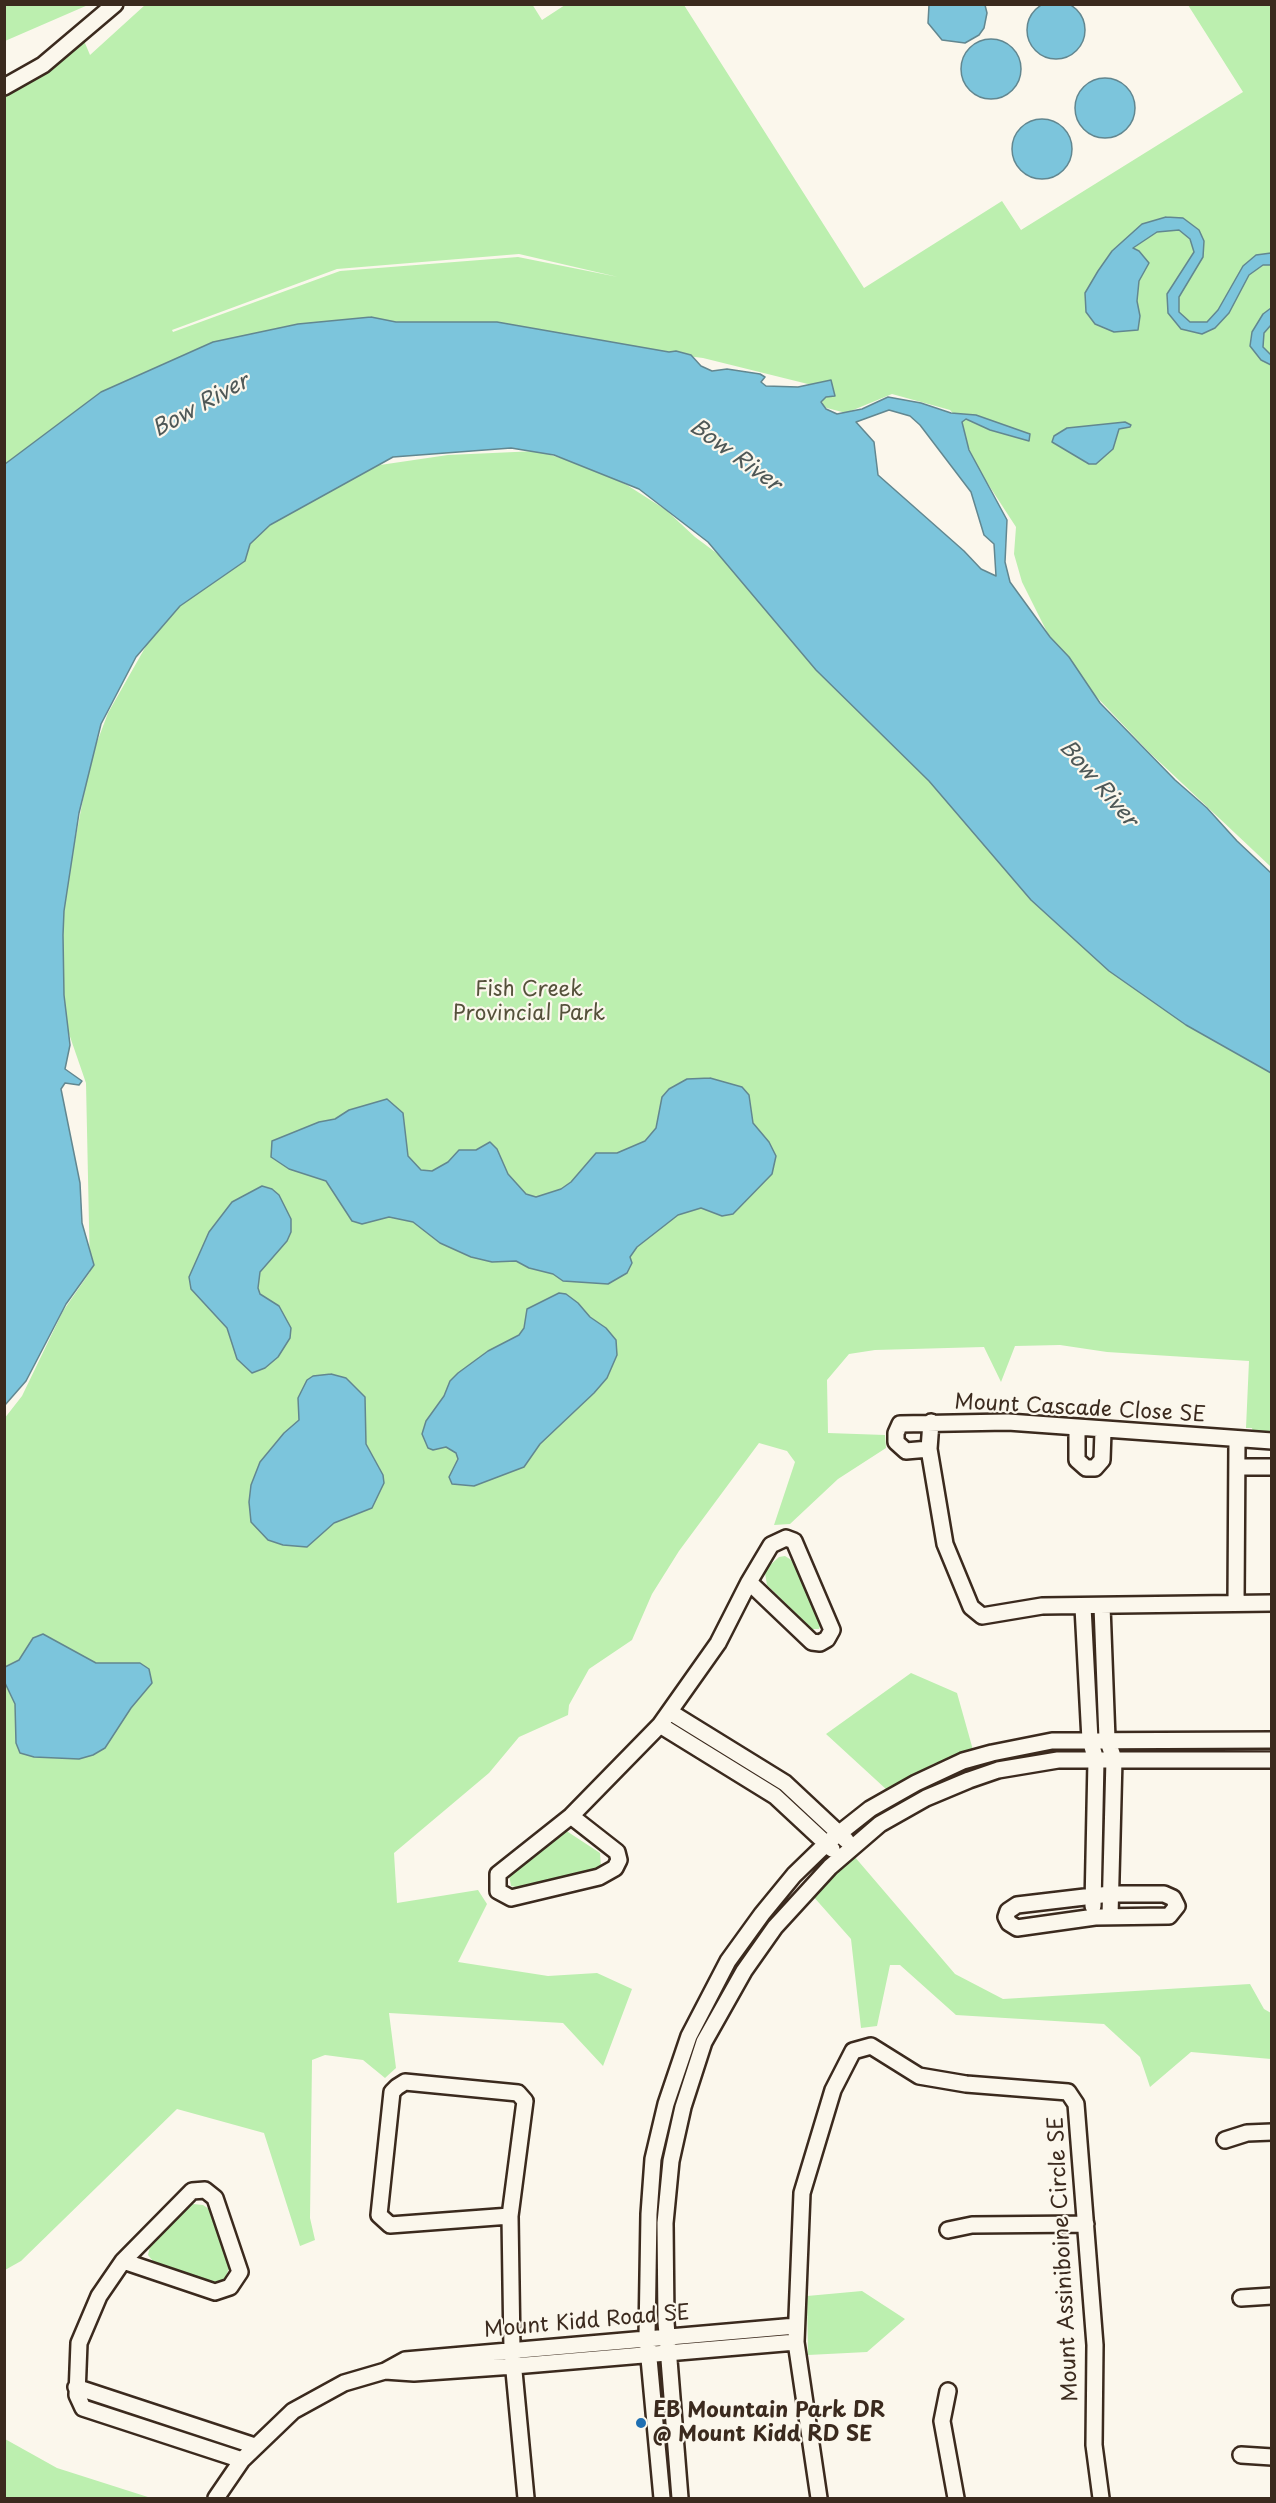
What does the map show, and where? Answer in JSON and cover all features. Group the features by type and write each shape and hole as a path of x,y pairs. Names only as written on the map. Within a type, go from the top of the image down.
{"street":[{"path":"4,87 43,65 116,4"},
{"path":"930,1449 906,1451 896,1442 896,1433 900,1424 931,1422"},
{"name":"Mount Cascade Close SE","path":"1272,1441 1103,1431 1008,1422 931,1422 930,1449 945,1544 971,1607 982,1616 1042,1606 1272,1604"},
{"path":"1077,1429 1077,1460 1086,1468 1095,1468 1102,1460 1103,1431"},
{"path":"1236,1603 1237,1440"},
{"path":"1237,1467 1272,1467"},
{"path":"571,1816 617,1852 619,1860 615,1868 599,1877 511,1898 498,1891 498,1874 571,1816 660,1725 718,1643 749,1582 771,1545 786,1538 794,1541 832,1630 827,1639 812,1642 749,1582"},
{"path":"1102,1606 1107,1739 1114,1759 1110,1894 1102,1916"},
{"path":"1083,1607 1090,1740 1096,1760 1092,1896 1102,1916"},
{"path":"670,1712 785,1783 840,1833 852,1847"},
{"path":"660,1725 775,1796 840,1858"},
{"path":"662,2499 647,2337 649,2214 653,2158 666,2104 685,2045 710,1991 728,1961 794,1875 826,1843 892,1795 963,1761 1021,1746 1090,1740 1272,1740"},
{"path":"680,2499 667,2336 665,2223 671,2161 683,2107 705,2042 744,1971 775,1927 806,1890 852,1847 902,1811 969,1780 1025,1764 1058,1760 1272,1760"},
{"path":"744,1775 751,1761"},
{"path":"1110,1894 1164,1894 1173,1898 1177,1906 1169,1916 1102,1916 1017,1928 1009,1923 1006,1917 1008,1911 1017,1905 1110,1894"},
{"name":"Mount Assiniboine Circle SE","path":"819,2499 811,2459 796,2342 802,2193 833,2090 853,2051 871,2046 920,2076 966,2084 1068,2092 1076,2104 1095,2345 1094,2445 1101,2499"},
{"path":"510,2216 390,2225 379,2215 392,2092 397,2087 405,2082 518,2093 525,2101 510,2216 512,2350 526,2499"},
{"path":"1225,2140 1247,2133 1272,2132"},
{"path":"123,2261 215,2292 230,2287 240,2272 215,2198 205,2190 192,2191 123,2261 99,2296 79,2343 76,2387 83,2408 242,2460"},
{"path":"948,2230 972,2225 1086,2223"},
{"path":"1241,2298 1272,2296"},
{"name":"Mount Kidd Road SE","path":"216,2499 242,2460 293,2410 344,2383 386,2371 405,2360 647,2337 796,2326"},
{"name":"Mount Kidd Road SE","path":"386,2371 414,2373 514,2366 796,2342"},
{"path":"76,2387 255,2446"},
{"path":"948,2391 942,2421 956,2499"},
{"path":"1241,2455 1272,2457"}],"green space":[{"path":"5,4 88,4 88,5 5,41"},
{"path":"532,4 542,20 565,5 684,5 864,288 1002,201 1021,230 1243,92 1188,5 1271,5 1271,867 1149,752 1092,692 1048,634 1022,582 1014,554 1016,527 973,461 960,422 950,410 892,394 846,413 823,407 820,387 703,358 613,347 5,584 5,88 77,24 90,55 145,5","holes":["519,254 618,277 518,257 340,271 173,332 172,330 337,269"]},
{"name":"Fish Creek Provincial Park","path":"537,451 584,465 627,485 666,510 695,537 734,566 1271,1047 1271,1433 1253,1432 1252,1428 1246,1428 1249,1361 1107,1352 1060,1345 1015,1346 1001,1382 984,1347 875,1350 849,1354 827,1380 828,1433 885,1435 886,1448 838,1479 790,1524 774,1525 795,1462 787,1451 759,1443 679,1551 652,1594 632,1640 589,1669 569,1705 568,1715 519,1737 489,1773 394,1853 397,1903 478,1890 487,1904 458,1962 548,1976 597,1973 632,1989 603,2066 563,2023 389,2013 396,2068 385,2078 363,2060 325,2055 312,2060 310,2218 315,2240 300,2246 264,2133 177,2109 21,2261 5,2270 4,1419 22,1396 63,1311 90,1272 86,1083 67,1028 62,982 62,908 91,758 108,713 146,646 76,617 393,457 380,465 448,455"},
{"path":"785,1556 796,1563 821,1623 819,1629 812,1629 767,1585 765,1573 768,1567 779,1557"},
{"path":"911,1673 957,1693 973,1750 933,1764 887,1790 826,1734"},
{"path":"565,1830 600,1853 601,1867 595,1871 516,1887 511,1886 509,1875"},
{"path":"854,1856 955,1974 1003,1999 1250,1984 1264,2009 1271,2013 1271,2059 1191,2052 1150,2087 1140,2057 1104,2024 956,2015 900,1965 890,1965 877,2026 861,2028 851,1939 812,1895"},
{"path":"193,2204 203,2205 209,2209 229,2268 225,2279 220,2282 212,2283 156,2265 148,2255 151,2242"},
{"path":"862,2291 905,2319 867,2352 808,2355 807,2296"},
{"path":"5,2439 57,2468 151,2498 5,2498"}],"water":[{"path":"1056,1 1067,3 1080,14 1085,30 1083,41 1072,54 1056,59 1045,57 1032,46 1027,30 1029,19 1040,6"},
{"path":"929,5 985,5 987,13 984,28 979,35 965,43 942,40 928,23"},
{"path":"991,39 1012,48 1021,69 1012,90 991,99 970,90 961,69 970,48"},
{"path":"1105,78 1122,83 1130,91 1135,108 1130,125 1122,133 1105,138 1088,133 1080,125 1075,108 1080,91 1088,83"},
{"path":"1042,119 1059,124 1067,132 1072,149 1067,166 1059,174 1042,179 1025,174 1017,166 1012,149 1017,132 1025,124"},
{"path":"1166,217 1183,218 1199,230 1204,241 1203,257 1179,297 1179,312 1190,322 1207,322 1218,310 1243,266 1256,255 1271,253 1271,265 1263,265 1249,275 1229,313 1215,328 1202,334 1181,329 1168,313 1167,294 1194,252 1190,239 1179,230 1157,232 1133,248 1139,251 1149,263 1139,281 1138,330 1114,332 1095,324 1086,312 1085,293 1098,271 1112,251 1142,224"},
{"path":"1271,308 1271,325 1264,333 1263,347 1271,355 1271,365 1261,360 1250,346 1252,332 1263,314"},
{"name":"Bow River","path":"371,317 396,322 497,322 669,352 676,351 691,355 701,366 712,371 727,369 760,374 765,377 761,382 766,386 798,387 831,380 835,396 826,397 821,402 826,409 837,414 862,409 888,397 921,403 951,413 976,415 1030,434 1029,441 990,430 966,419 962,422 969,450 1007,520 1005,562 1010,582 1050,637 1069,657 1100,703 1271,873 1271,1073 1186,1025 1109,971 1031,900 929,781 816,670 708,542 639,489 554,455 511,448 393,457 270,525 250,544 245,561 180,606 136,657 101,724 79,813 64,911 64,995 70,1045 65,1069 82,1081 79,1085 65,1083 61,1089 80,1183 82,1223 94,1265 66,1304 26,1381 5,1405 5,464 101,392 213,342 298,324","holes":["889,410 910,416 920,425 971,492 984,535 994,544 996,576 981,569 964,551 878,475 874,442 856,422"]},
{"path":"1125,422 1131,425 1130,427 1119,429 1113,449 1096,464 1089,464 1052,442 1054,436 1067,428"},
{"path":"710,1078 742,1087 749,1095 753,1123 769,1142 776,1156 772,1174 733,1214 722,1216 701,1208 678,1215 637,1247 630,1257 632,1263 627,1273 608,1284 563,1281 553,1274 529,1268 516,1261 492,1262 471,1257 440,1243 413,1222 389,1217 362,1224 352,1221 326,1181 289,1169 271,1157 272,1141 319,1122 335,1119 349,1110 387,1099 403,1113 408,1156 421,1170 432,1171 448,1162 459,1150 476,1150 490,1142 497,1149 508,1174 526,1194 536,1197 561,1189 571,1182 596,1153 617,1153 645,1141 656,1128 662,1097 669,1089 687,1079"},
{"path":"262,1186 272,1189 279,1195 291,1219 291,1232 287,1241 260,1272 258,1288 260,1294 279,1306 291,1328 290,1338 278,1357 265,1368 252,1373 237,1359 227,1328 191,1289 189,1277 209,1232 232,1202"},
{"path":"559,1293 566,1294 578,1303 616,1340 617,1355 607,1378 540,1444 524,1467 474,1486 452,1484 449,1477 458,1459 456,1453 446,1447 433,1450 428,1448 422,1434 426,1421 444,1396 450,1381 458,1373 488,1351 519,1335 524,1328 527,1309"},
{"path":"331,1374 346,1378 365,1397 366,1444 383,1475 384,1483 372,1508 334,1523 307,1547 283,1545 268,1540 251,1522 249,1502 251,1485 260,1462 284,1433 299,1420 298,1398 307,1380 313,1376"},
{"path":"43,1634 96,1663 140,1663 149,1669 152,1683 131,1708 105,1748 93,1755 79,1759 34,1757 20,1753 16,1743 15,1704 5,1683 5,1667 19,1660 33,1638"}],"place":[{"name":"EB Mountain Park DR @ Mount Kidd RD SE","path":"641,2423"}]}
